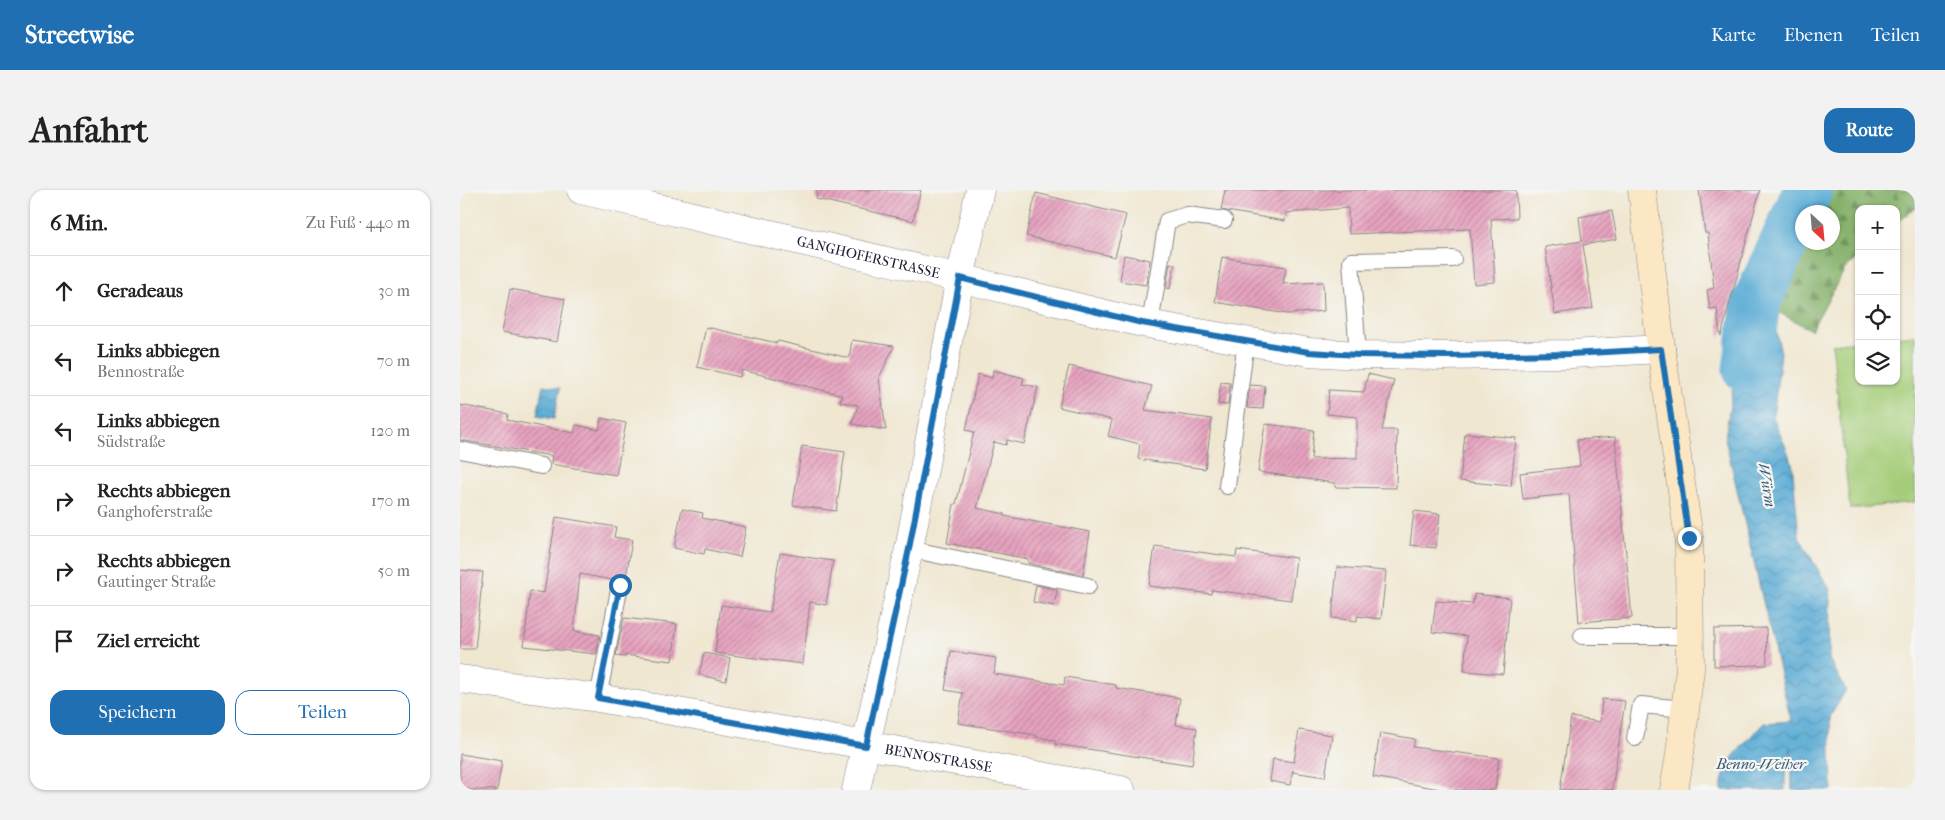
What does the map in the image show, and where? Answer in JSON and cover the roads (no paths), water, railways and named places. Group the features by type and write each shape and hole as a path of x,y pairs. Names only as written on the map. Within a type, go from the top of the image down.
{"main road":[{"path":"1642,190 1661,349 1689,538 1690,669 1674,790"}],"street":[{"name":"GANGHOFERSTRASSE","path":"582,190 1150,324 1309,352 1358,355 1445,356 1661,349"},
{"path":"856,790 909,549 960,278 980,190"},
{"name":"BENNOSTRASSE","path":"460,679 598,698 1121,790"}],"lane":[{"path":"1150,324 1167,221 1187,215 1224,220"},
{"path":"1358,355 1351,262 1453,259"},
{"path":"1226,486 1246,341"},
{"path":"460,450 541,466"},
{"path":"909,549 1088,586"},
{"path":"598,698 620,585"},
{"path":"1582,636 1690,636"},
{"path":"1635,738 1641,705 1686,709"}],"water":[{"name":"Benno-Weiher","path":"1756,303 1773,317 1781,353 1773,417 1792,462 1799,537 1830,590 1829,659 1846,690 1830,717 1832,790 1792,790 1791,748 1785,777 1785,790 1722,790 1722,782 1728,763 1764,723 1791,721 1725,438 1735,373"},
{"path":"543,385 560,388 554,419 537,416"}],"waterway":[{"name":"Würm","path":"1747,369 1756,303 1808,190"}]}
